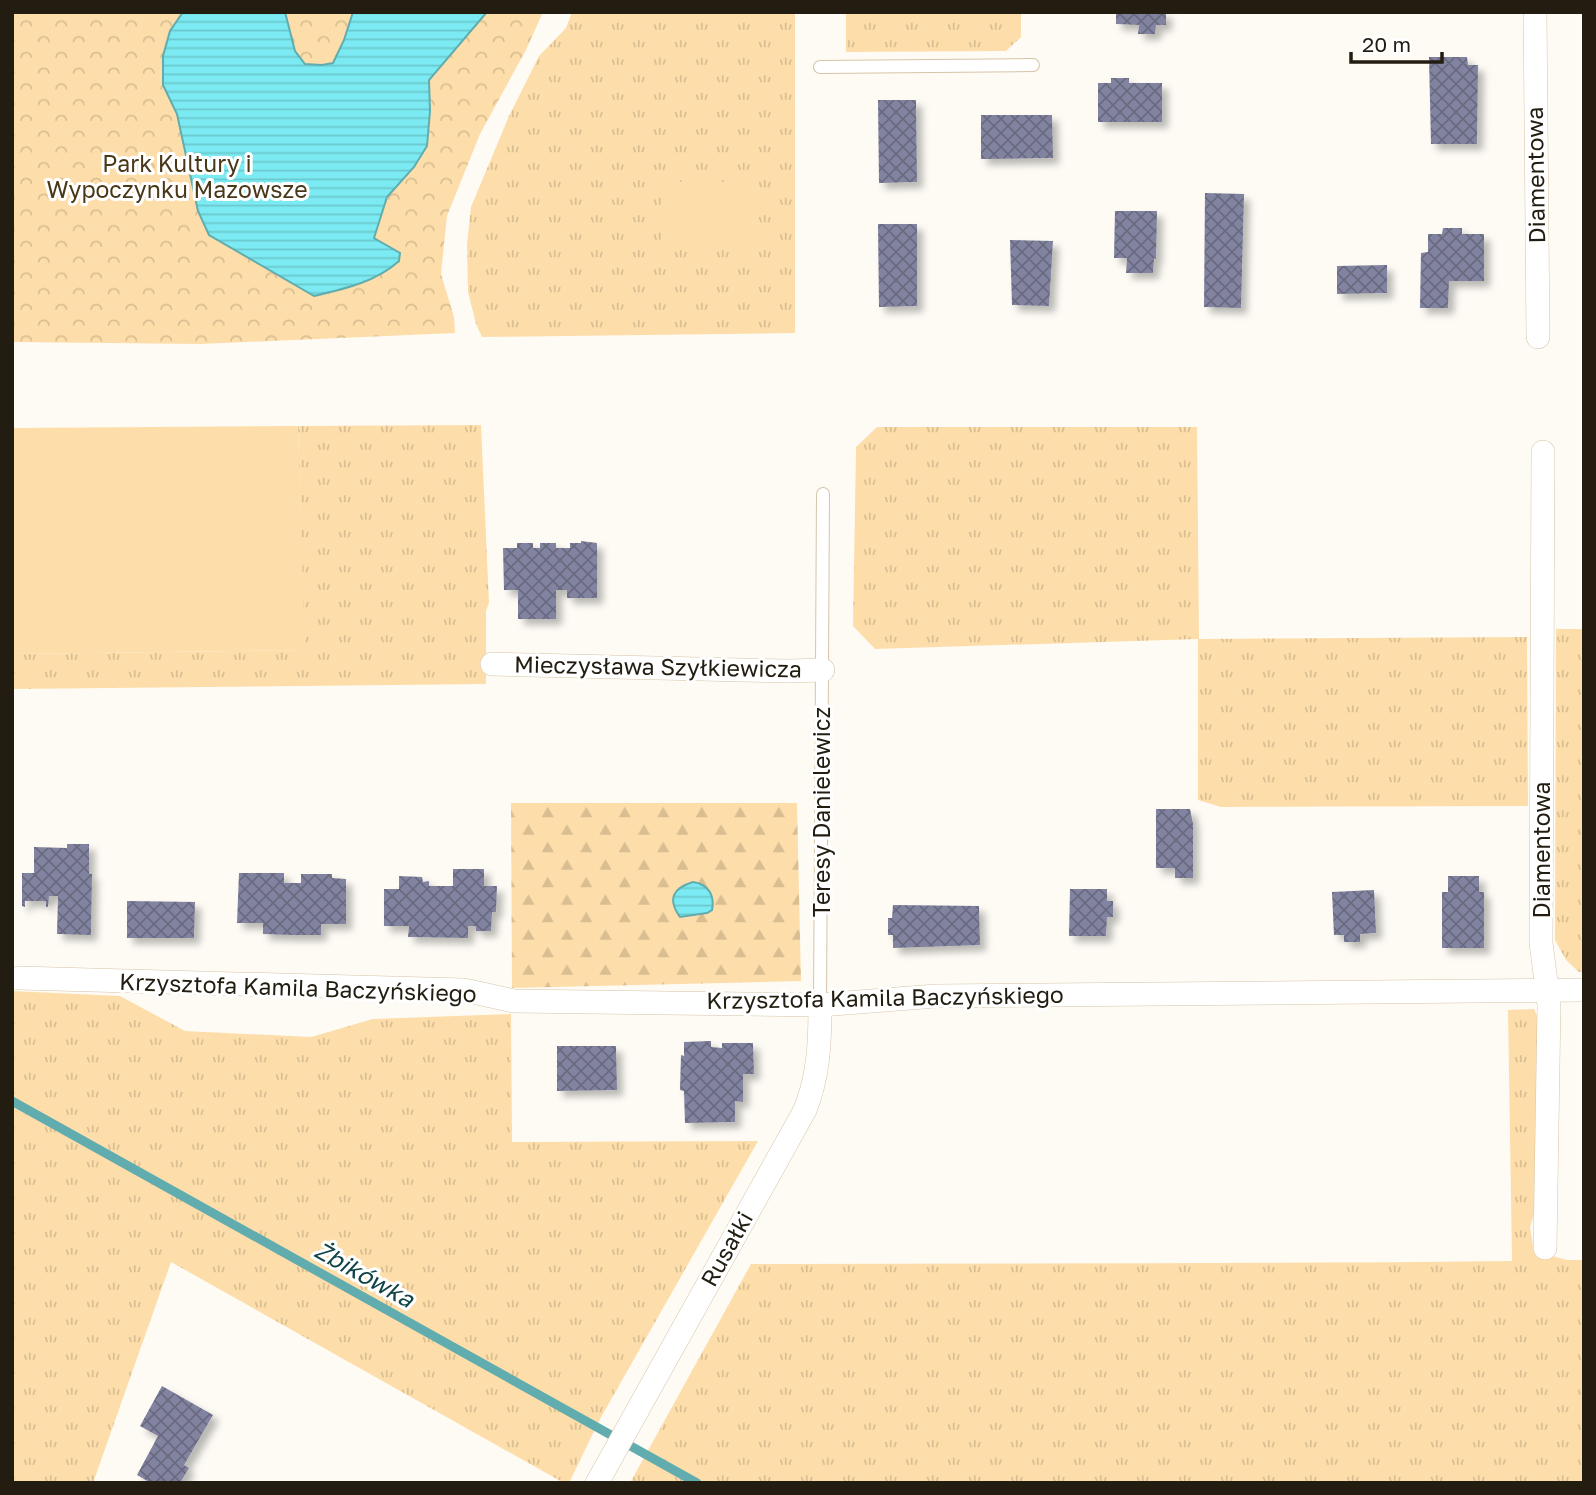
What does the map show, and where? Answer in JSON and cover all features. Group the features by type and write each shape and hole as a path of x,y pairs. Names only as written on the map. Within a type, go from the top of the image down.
{"street":[{"name":"Diamentowa","path":"1535,12 1538,337"},
{"name":"Diamentowa","path":"1543,452 1541,943 1549,1005 1545,1248"},
{"name":"Mieczysława Szyłkiewicza","path":"492,664 823,670"},
{"name":"Krzysztofa Kamila Baczyńskiego","path":"19,978 464,990 514,1001 820,1005 936,996 1584,990"},
{"name":"Rusałki","path":"599,1479 805,1110 817,1068 820,1005"}],"lane":[{"path":"820,67 1033,65"},
{"name":"Teresy Danielewicz","path":"820,1005 823,494"}],"green space":[{"name":"Park Kultury i Wypoczynku Mazowsze","path":"12,12 543,12 526,50 480,134 447,216 441,274 454,317 455,333 200,344 12,342"},
{"path":"572,12 795,12 795,333 482,337 468,292 467,244 471,207 509,116 539,56 566,28"},
{"path":"846,12 1021,12 1021,37 1006,51 846,52"},
{"path":"662,182 757,182 757,241 662,241"},
{"path":"481,425 489,603 486,611 486,684 12,689 12,654 304,650 298,426"},
{"path":"298,426 305,650 12,654 12,428"},
{"path":"877,427 1197,427 1199,639 1527,637 1528,806 1221,807 1198,800 1198,639 875,649 853,626 856,447"},
{"path":"1556,629 1584,629 1584,972 1579,972 1566,960 1555,940"},
{"path":"511,803 797,803 801,981 512,988"},
{"path":"12,991 120,996 185,1031 311,1037 373,1019 511,1014 512,1142 758,1141 600,1419 569,1483 564,1483 171,1262 93,1483 12,1483"},
{"path":"1534,1009 1539,1020 1537,1203 1530,1228 1534,1251 1567,1260 1584,1260 1584,1483 630,1483 751,1264 1512,1261 1508,1010"}],"water":[{"path":"183,12 285,12 295,51 305,64 322,65 333,63 353,12 487,12 429,80 427,146 414,167 387,197 374,238 400,253 399,261 370,279 314,296 209,235 198,211 177,114 163,85 163,56 170,31"},
{"path":"693,882 703,885 709,891 712,910 680,917 674,905 674,895 681,887"}],"building":[{"path":"1116,12 1166,12 1166,25 1156,25 1155,34 1138,34 1139,25 1116,24"},
{"path":"1429,57 1467,57 1468,65 1478,65 1477,144 1431,144"},
{"path":"1111,78 1129,78 1129,83 1162,83 1162,122 1098,122 1098,83 1111,83"},
{"path":"878,100 916,100 917,182 879,183"},
{"path":"981,115 1052,115 1053,158 981,159"},
{"path":"1205,193 1244,194 1241,308 1204,307"},
{"path":"1115,211 1157,211 1153,273 1126,273 1127,258 1114,258"},
{"path":"878,224 917,224 917,306 879,307"},
{"path":"1443,228 1462,228 1462,234 1484,234 1484,281 1449,281 1448,308 1420,308 1421,253 1428,252 1428,234 1442,234"},
{"path":"1010,240 1053,241 1049,306 1012,305"},
{"path":"1387,265 1387,293 1337,294 1337,266"},
{"path":"517,543 533,543 533,548 540,548 540,543 556,543 556,548 570,548 570,543 597,543 597,598 567,598 567,590 556,590 556,619 518,619 518,590 504,590 503,548 517,548"},
{"path":"1156,809 1190,809 1193,824 1193,878 1175,878 1175,868 1156,868"},
{"path":"67,844 89,844 89,874 92,874 91,935 57,934 58,896 49,896 48,907 46,901 25,901 25,907 22,906 22,873 34,873 34,847 67,848"},
{"path":"453,869 484,869 484,886 497,886 496,912 492,912 491,931 476,931 476,926 468,926 468,938 408,937 409,926 384,926 384,889 399,889 399,876 422,877 423,882 429,881 429,886 453,886"},
{"path":"239,873 284,873 284,883 301,883 301,874 332,874 332,878 346,879 346,924 321,924 321,935 292,935 263,934 263,923 237,923"},
{"path":"1448,876 1479,876 1479,892 1484,892 1484,948 1442,948 1442,892 1448,892"},
{"path":"1070,889 1107,889 1107,901 1113,901 1113,917 1107,917 1106,936 1069,936"},
{"path":"1374,890 1376,933 1360,934 1360,942 1344,942 1344,935 1334,935 1332,892"},
{"path":"127,901 195,902 194,938 127,938"},
{"path":"893,905 979,906 980,945 893,948 893,935 888,935 888,918 892,918"},
{"path":"711,1041 711,1047 722,1048 722,1043 753,1043 754,1074 743,1074 743,1102 735,1101 735,1122 685,1123 684,1091 680,1090 684,1042"},
{"path":"557,1046 616,1046 617,1090 557,1091"},
{"path":"162,1386 213,1415 184,1465 189,1468 180,1483 151,1483 137,1475 158,1436 140,1426"}],"waterway":[{"name":"Żbikówka","path":"12,1101 697,1483"}]}
